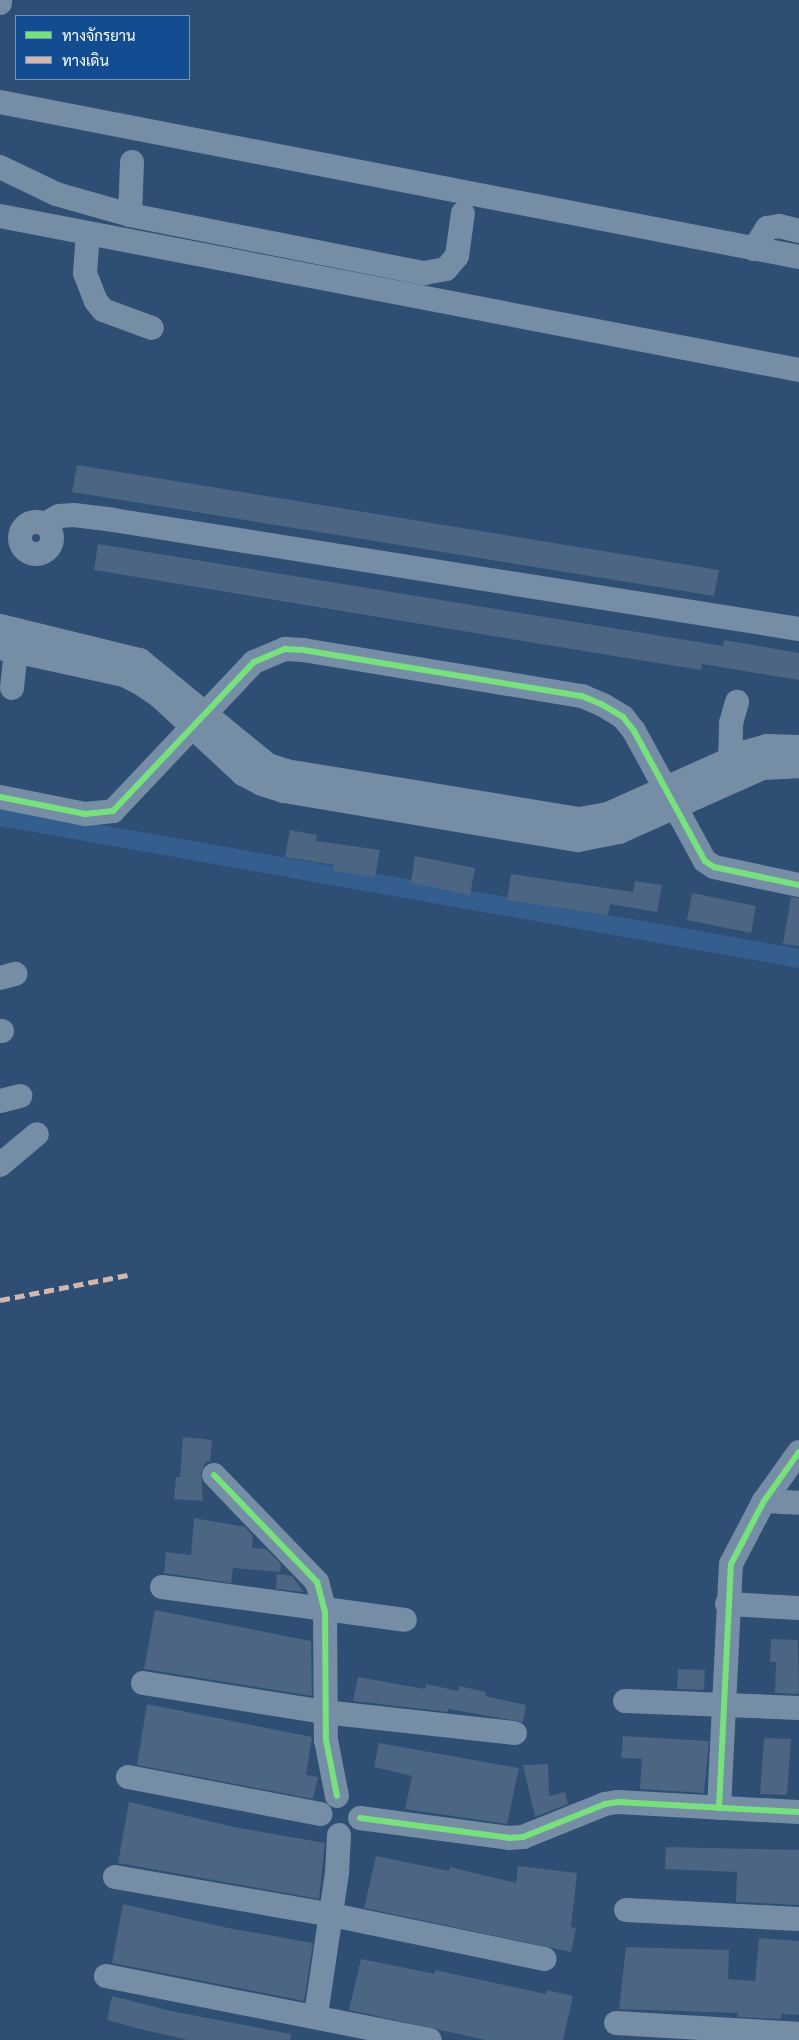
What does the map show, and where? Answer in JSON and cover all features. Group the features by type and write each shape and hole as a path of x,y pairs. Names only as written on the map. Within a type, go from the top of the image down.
{"street":[{"path":"0,102 479,193 799,257"},
{"path":"130,215 132,162"},
{"path":"0,167 62,196 130,215 424,273 446,270 457,256 463,213"},
{"path":"0,216 799,370"},
{"path":"754,249 767,228 779,226 799,231"},
{"path":"88,233 84,273 96,301 103,310 152,328"},
{"path":"10,539 20,533 30,522 45,524 66,516 113,520 799,629"},
{"path":"0,626 57,648"},
{"path":"12,688 8,649 57,648 140,660 200,721 254,756 286,771 579,820 670,797 763,768 799,766"},
{"path":"0,797 84,814 113,812 254,662 285,649 303,650 582,696 623,717 670,797 704,861 714,867 799,885"},
{"path":"730,759 731,724 736,702"},
{"path":"670,797 730,759 767,746 799,747"},
{"path":"0,1165 37,1134"},
{"path":"718,1808 727,1604 735,1552 764,1501 799,1452"},
{"path":"214,1475 317,1582 325,1611 324,1712 337,1796"},
{"path":"764,1501 799,1503"},
{"path":"162,1586 325,1611 405,1620"},
{"path":"727,1604 799,1608"},
{"path":"144,1682 324,1712 515,1733"},
{"path":"626,1702 799,1708"},
{"path":"128,1777 320,1814"},
{"path":"337,1796 351,1799 359,1811 360,1818 355,1828 340,1835 324,1826 320,1814 325,1802 337,1796"},
{"path":"360,1818 522,1837 605,1804 618,1802 799,1812"},
{"path":"316,2015 332,1915 340,1835"},
{"path":"115,1877 332,1915 545,1959"},
{"path":"626,1910 799,1919"},
{"path":"106,1976 316,2015 430,2040"},
{"path":"616,2023 799,2034"}],"building":[{"path":"77,465 719,570 714,596 72,492"},
{"path":"98,544 723,646 724,640 799,653 799,680 702,664 701,670 94,570"},
{"path":"290,830 317,835 316,841 380,850 375,877 333,871 334,865 285,857"},
{"path":"415,856 475,868 470,895 411,883"},
{"path":"511,874 633,892 635,881 662,885 657,912 610,904 608,915 507,900"},
{"path":"692,893 756,906 751,933 687,920"},
{"path":"791,897 799,898 799,946 783,944"},
{"path":"183,1437 212,1440 210,1462 206,1461 201,1472 203,1501 174,1499 176,1477 180,1477"},
{"path":"194,1518 245,1527 253,1536 252,1548 266,1549 281,1564 280,1572 233,1568 231,1583 164,1573 166,1552 191,1555"},
{"path":"277,1574 292,1576 304,1592 276,1589"},
{"path":"155,1610 311,1641 312,1696 144,1669"},
{"path":"771,1639 798,1640 799,1694 775,1693 776,1662 770,1662"},
{"path":"678,1669 705,1670 704,1690 677,1689"},
{"path":"358,1677 425,1689 426,1684 458,1691 459,1686 486,1692 485,1696 526,1705 523,1722 448,1709 448,1712 353,1701"},
{"path":"147,1704 312,1737 306,1775 318,1777 313,1799 137,1765"},
{"path":"623,1736 709,1741 704,1793 640,1789 642,1759 621,1758"},
{"path":"764,1738 791,1739 787,1795 760,1794"},
{"path":"379,1743 519,1768 507,1824 405,1809 412,1776 374,1767"},
{"path":"548,1764 549,1796 565,1792 568,1804 535,1817 523,1765"},
{"path":"129,1802 234,1827 325,1843 319,1899 118,1863"},
{"path":"666,1847 799,1850 799,1905 736,1902 737,1872 665,1869"},
{"path":"376,1856 449,1871 450,1867 516,1883 518,1866 577,1873 571,1927 576,1928 571,1952 364,1908"},
{"path":"123,1904 228,1928 313,1943 304,2001 112,1963"},
{"path":"759,1938 799,1941 799,2015 781,2014 781,2019 737,2017 738,2013 619,2009 626,1947 729,1950 728,1979 755,1981"},
{"path":"361,1959 435,1974 435,1970 546,1994 547,1990 573,1996 563,2040 486,2040 349,2010"},
{"path":"112,1996 171,2011 291,2034 290,2040 188,2040 140,2029 107,2020"}],"waterway":[{"path":"0,816 799,958"}],"marked path":[{"path":"0,1300 128,1275"}],"cycle path":[{"path":"0,797 85,814 113,811 254,662 285,649 303,650 582,696 603,705 623,717 634,731 705,861 714,867 799,885"},
{"path":"719,1808 731,1564 764,1501 799,1452"},
{"path":"214,1475 317,1582 325,1611 326,1740 337,1796"},
{"path":"360,1818 509,1838 523,1837 605,1804 618,1802 799,1812"}]}
